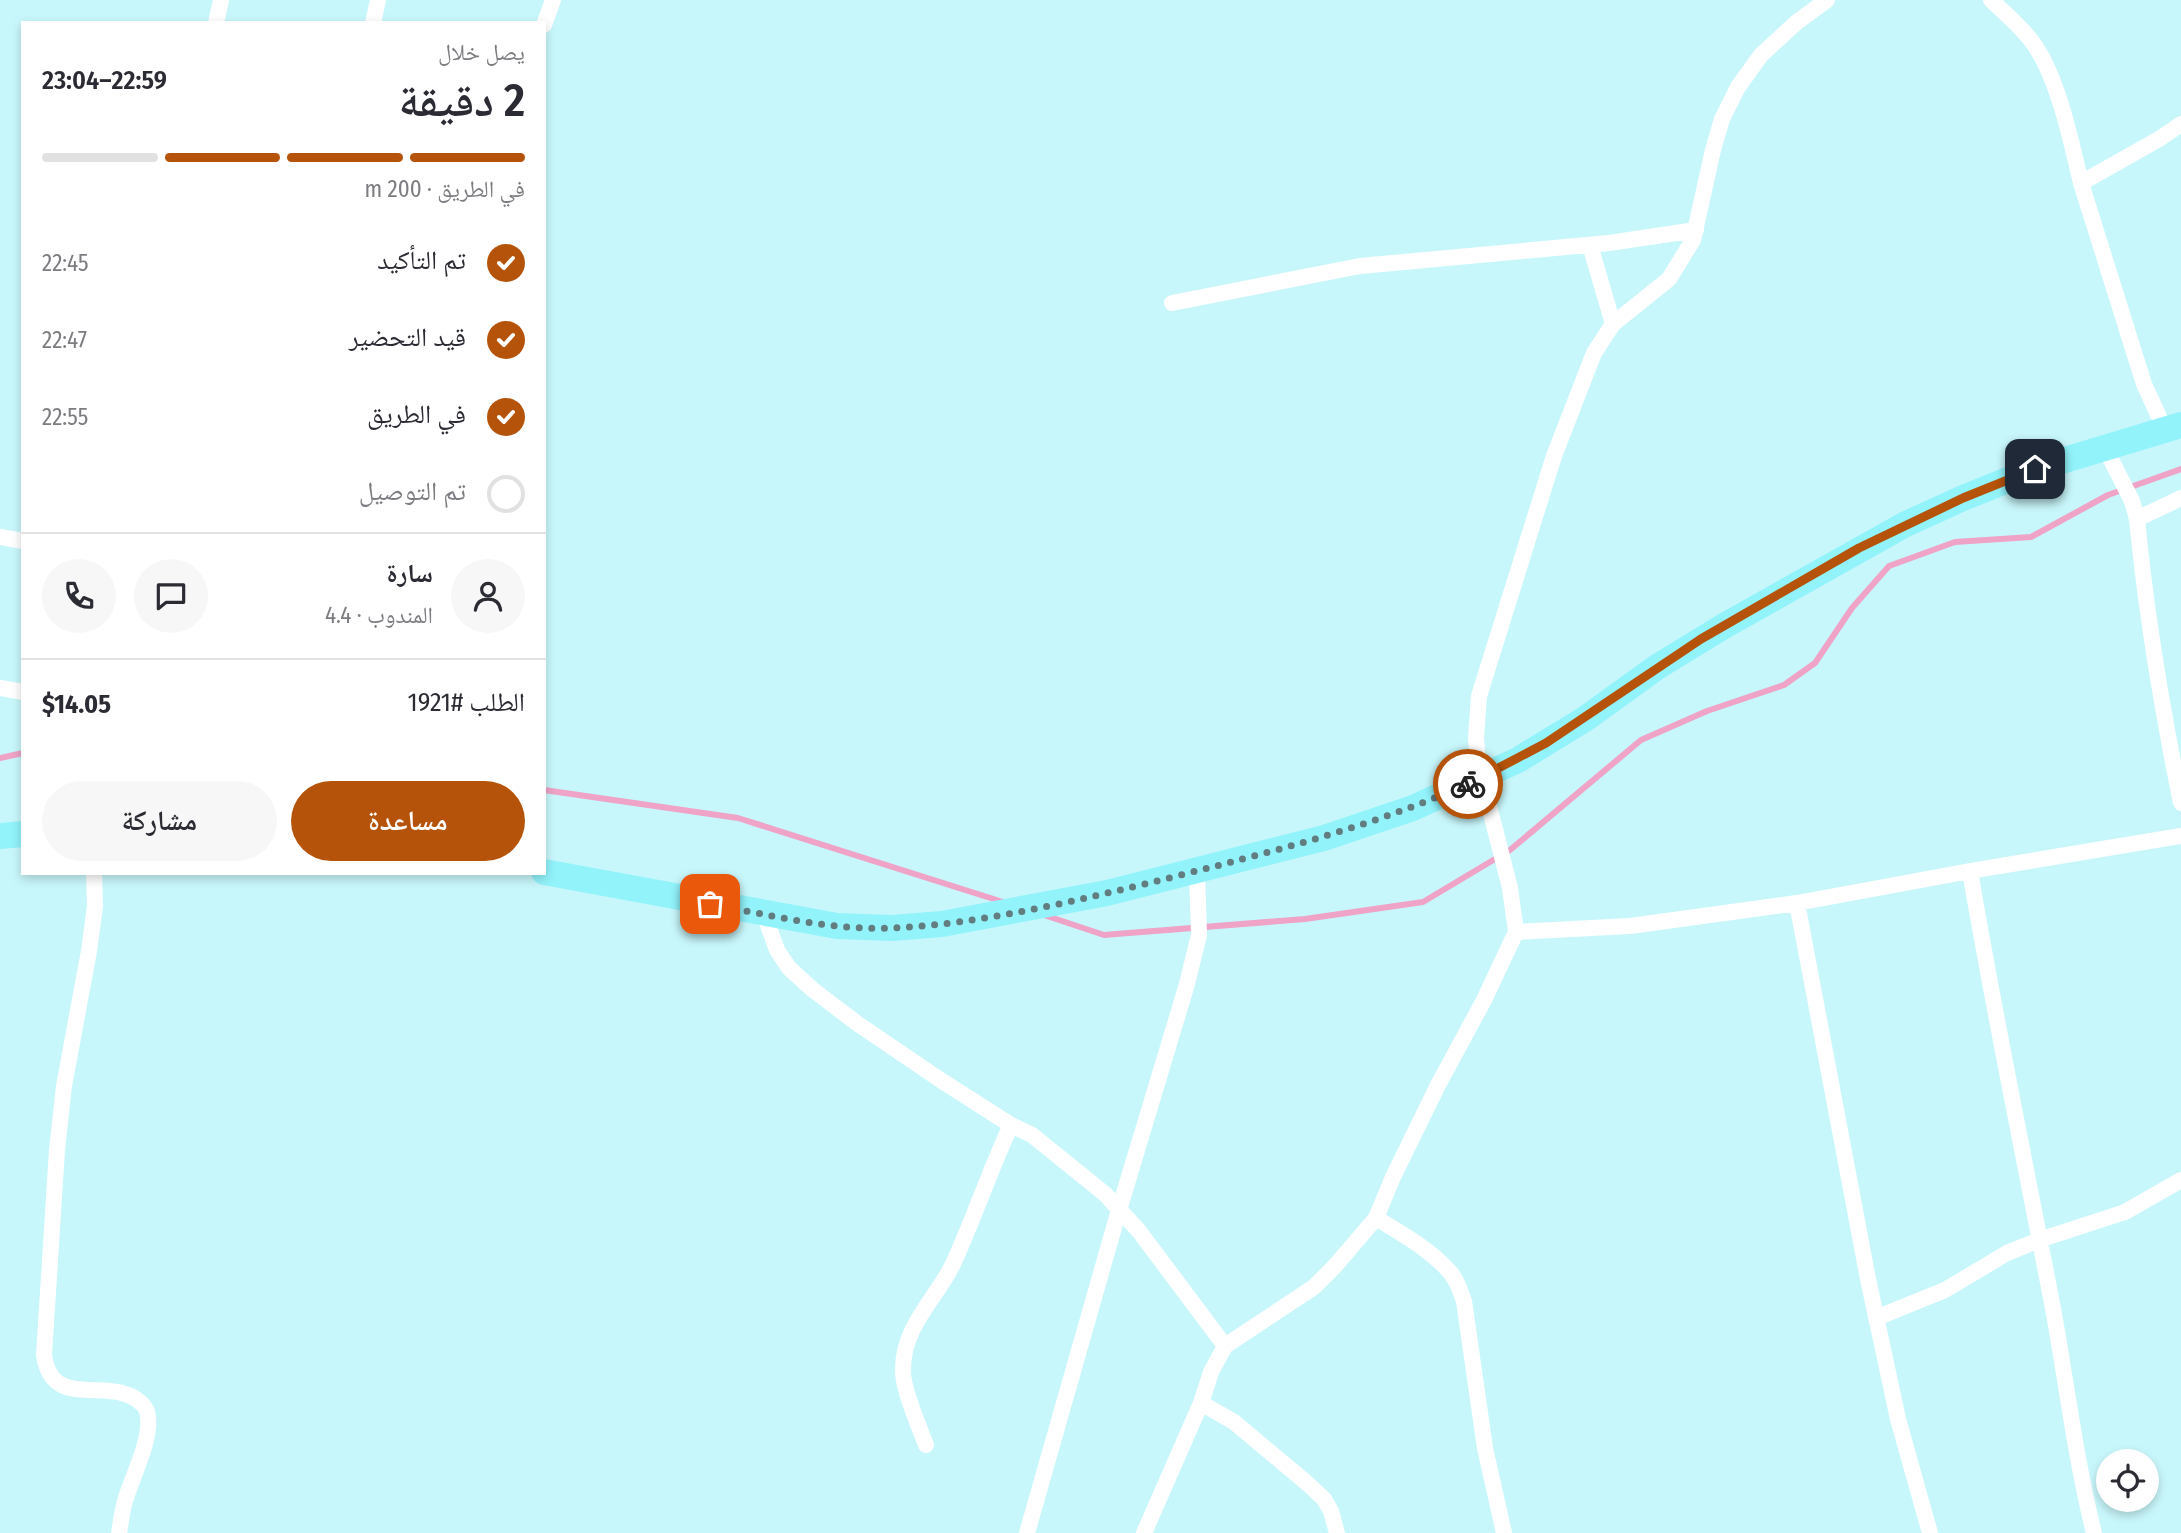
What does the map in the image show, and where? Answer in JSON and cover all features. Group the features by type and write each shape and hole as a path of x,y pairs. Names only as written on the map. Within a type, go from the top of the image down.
{"main road":[{"path":"546,872 837,926 892,928 942,924 1107,893 1363,826 1413,808 1483,777 1546,743 1657,667 1870,542 1951,503 2035,469 2173,427"},
{"path":"0,836 21,834"}],"street":[{"path":"216,21 221,0"},
{"path":"373,21 378,0"},
{"path":"545,21 552,0"},
{"path":"1144,1533 1201,1403 1211,1372 1225,1346 1314,1287 1376,1218 1404,1154 1516,932 1510,888 1478,763 1477,717 1479,695 1493,646 1511,598 1550,469 1574,399 1594,352 1613,324 1669,279 1687,251 1696,230 1722,119 1738,87 1761,55 1797,22 1827,0"},
{"path":"1991,0 2030,38 2042,57 2144,384 2173,427"},
{"path":"2081,183 2181,124"},
{"path":"1172,303 1360,266 1590,245 1696,230"},
{"path":"1590,245 1613,324"},
{"path":"2105,448 2132,501 2137,519 2167,734 2181,803"},
{"path":"2137,519 2181,498"},
{"path":"0,537 21,541"},
{"path":"0,688 21,692"},
{"path":"1516,932 1630,926 1797,903 2181,836"},
{"path":"1027,1533 1187,984 1199,935 1197,871"},
{"path":"1970,871 2054,1317 2073,1435 2094,1533"},
{"path":"94,875 95,906 89,951 64,1086 57,1150 44,1355 50,1377 59,1384 132,1397 147,1410 149,1419 146,1439 125,1502 119,1533"},
{"path":"1797,903 1837,1123 1898,1419 1930,1533"},
{"path":"764,914 777,950 789,968 812,989 858,1024 1052,1149 1105,1195 1139,1231 1225,1346"},
{"path":"926,1445 904,1381 905,1352 917,1321 955,1260 1011,1125"},
{"path":"1877,1318 1945,1290 2007,1253 2125,1212 2181,1180"},
{"path":"1376,1218 1409,1237 1450,1271 1457,1282 1464,1301 1485,1448 1504,1533"},
{"path":"1201,1403 1234,1422 1324,1499 1331,1511 1337,1533"}],"waterway":[{"path":"1044,915 1104,935 1305,919 1423,902 1510,850 1641,740 1707,711 1784,685 1815,663 1852,608 1889,566 1955,542 2031,537 2108,495 2181,469"},
{"path":"0,758 21,753"},
{"path":"546,790 738,818 1003,902"}],"way so far":[{"path":"710,904 837,926 892,928 942,924 1107,893 1324,838 1413,808 1468,784"}],"route":[{"path":"1468,784 1518,760 1585,719 1701,639 1859,548 1963,498 2035,469"}]}
